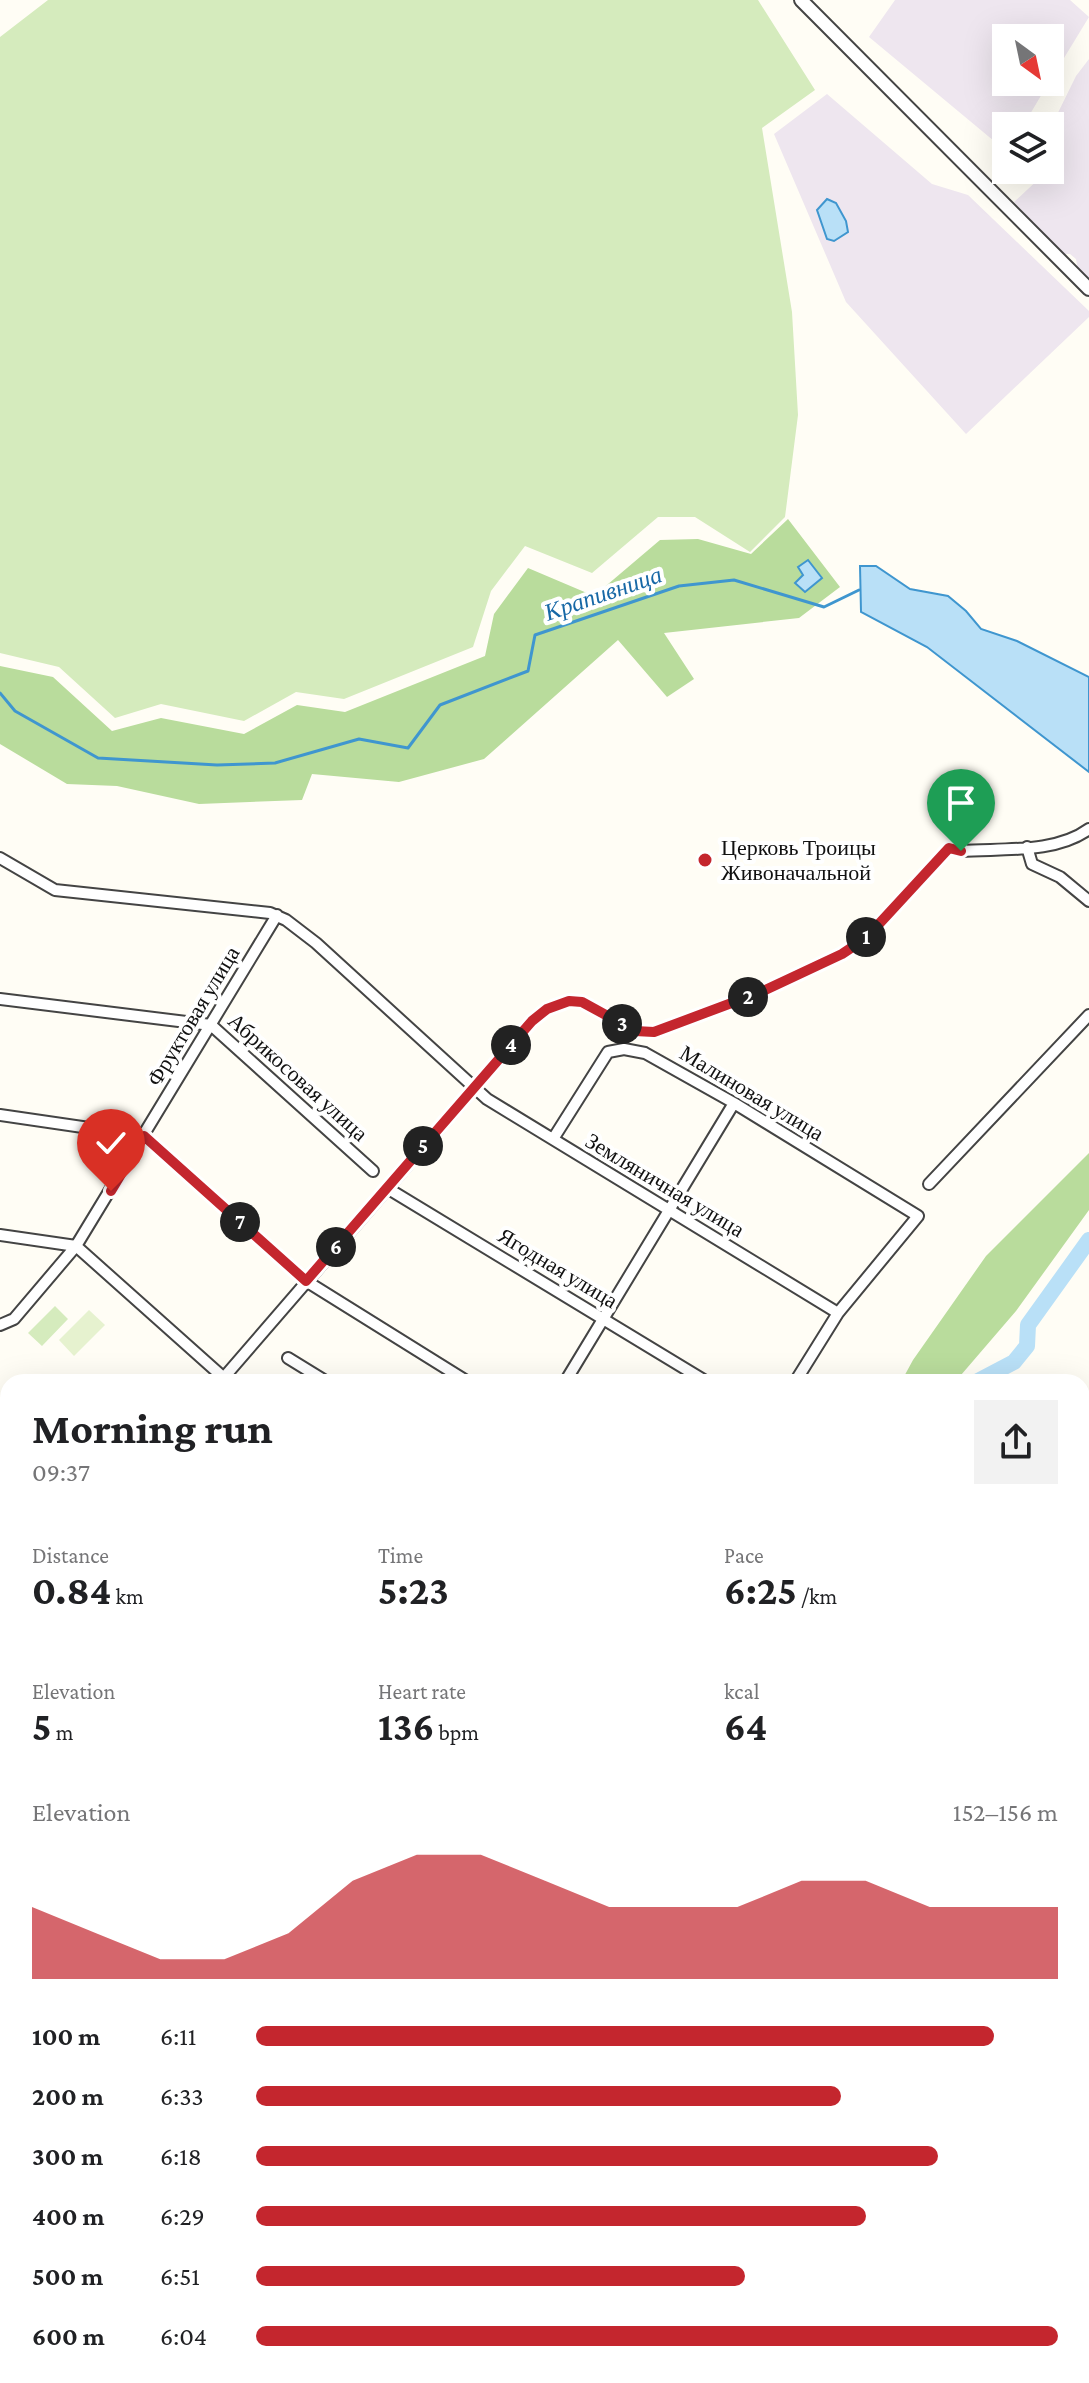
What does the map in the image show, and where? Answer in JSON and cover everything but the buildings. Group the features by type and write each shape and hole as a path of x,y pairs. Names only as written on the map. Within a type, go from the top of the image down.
{"street":[{"path":"801,0 1089,289"},
{"path":"228,1374 474,1087 532,1021 547,1009 569,1001 582,1002 635,1031 654,1032 761,992 842,954 866,938 949,848 961,851 1065,842 1076,839 1089,829"},
{"path":"1027,847 1032,864 1060,877 1089,901"},
{"path":"0,858 55,890 277,915 316,943 474,1087"},
{"name":"Фруктовая улица","path":"0,1325 14,1319 76,1246 277,915"},
{"name":"Абрикосовая улица","path":"0,999 211,1025 373,1171"},
{"path":"929,1184 1089,1015"},
{"name":"Малиновая улица","path":"553,1139 608,1052 624,1049 645,1053 734,1103 918,1216 838,1313"},
{"name":"Земляничная улица","path":"474,1087 487,1099 838,1313"},
{"path":"570,1374 734,1103"},
{"path":"0,1115 144,1136 306,1281 455,1374"},
{"name":"Ягодная улица","path":"387,1188 694,1374"},
{"path":"0,1235 76,1246 214,1374"},
{"path":"800,1374 838,1313"},
{"path":"288,1358 314,1374"}],"shaded area":[{"path":"895,0 1070,0 1089,17 1064,58 1064,24 992,24 992,96 1041,96 1031,112 992,112 992,139 869,37"},
{"path":"1089,59 1089,282 1078,270 1076,259 1070,254 1062,254 1014,202 1033,184 1064,184 1064,112 1058,112 1076,76"},
{"path":"827,94 932,184 968,195 1089,311 1089,317 966,434 846,302 774,134"}],"green space":[{"path":"48,0 758,0 815,90 762,128 792,312 798,415 785,517 750,552 695,517 658,517 592,573 525,546 491,591 473,647 344,699 296,692 244,721 161,704 115,718 59,667 0,653 0,37"},
{"path":"788,519 840,587 799,618 664,633 694,679 667,697 618,640 484,759 399,782 312,774 302,800 199,804 117,786 67,784 0,744 0,666 53,677 112,731 161,718 244,734 297,705 345,712 485,656 494,614 528,568 594,596 660,540 698,539 751,554"},
{"path":"1089,1153 1089,1210 1016,1311 962,1374 905,1374 986,1256"},
{"path":"55,1306 68,1319 42,1346 28,1333"},
{"path":"89,1310 105,1325 74,1356 59,1340"}],"water":[{"path":"827,199 836,203 848,232 834,241 827,239 817,210"},
{"path":"808,560 822,578 805,592 795,583 803,575 798,567"},
{"path":"860,566 876,566 910,589 948,596 981,629 1017,641 1089,677 1089,772 927,647 861,612"}],"waterway":[{"name":"Крапивница","path":"0,693 15,711 98,758 217,765 275,763 359,739 408,748 440,705 528,671 535,635 679,586 734,580 824,607 859,590"},
{"path":"991,1374 1014,1362 1027,1346 1028,1325 1089,1240"}],"place":[{"name":"Церковь Троицы Живоначальной","path":"705,860"}],"route":[{"path":"111,1191 144,1136 306,1281 532,1021 547,1009 569,1001 582,1002 635,1031 654,1032 761,992 842,954 866,938 949,848 961,851"}]}
